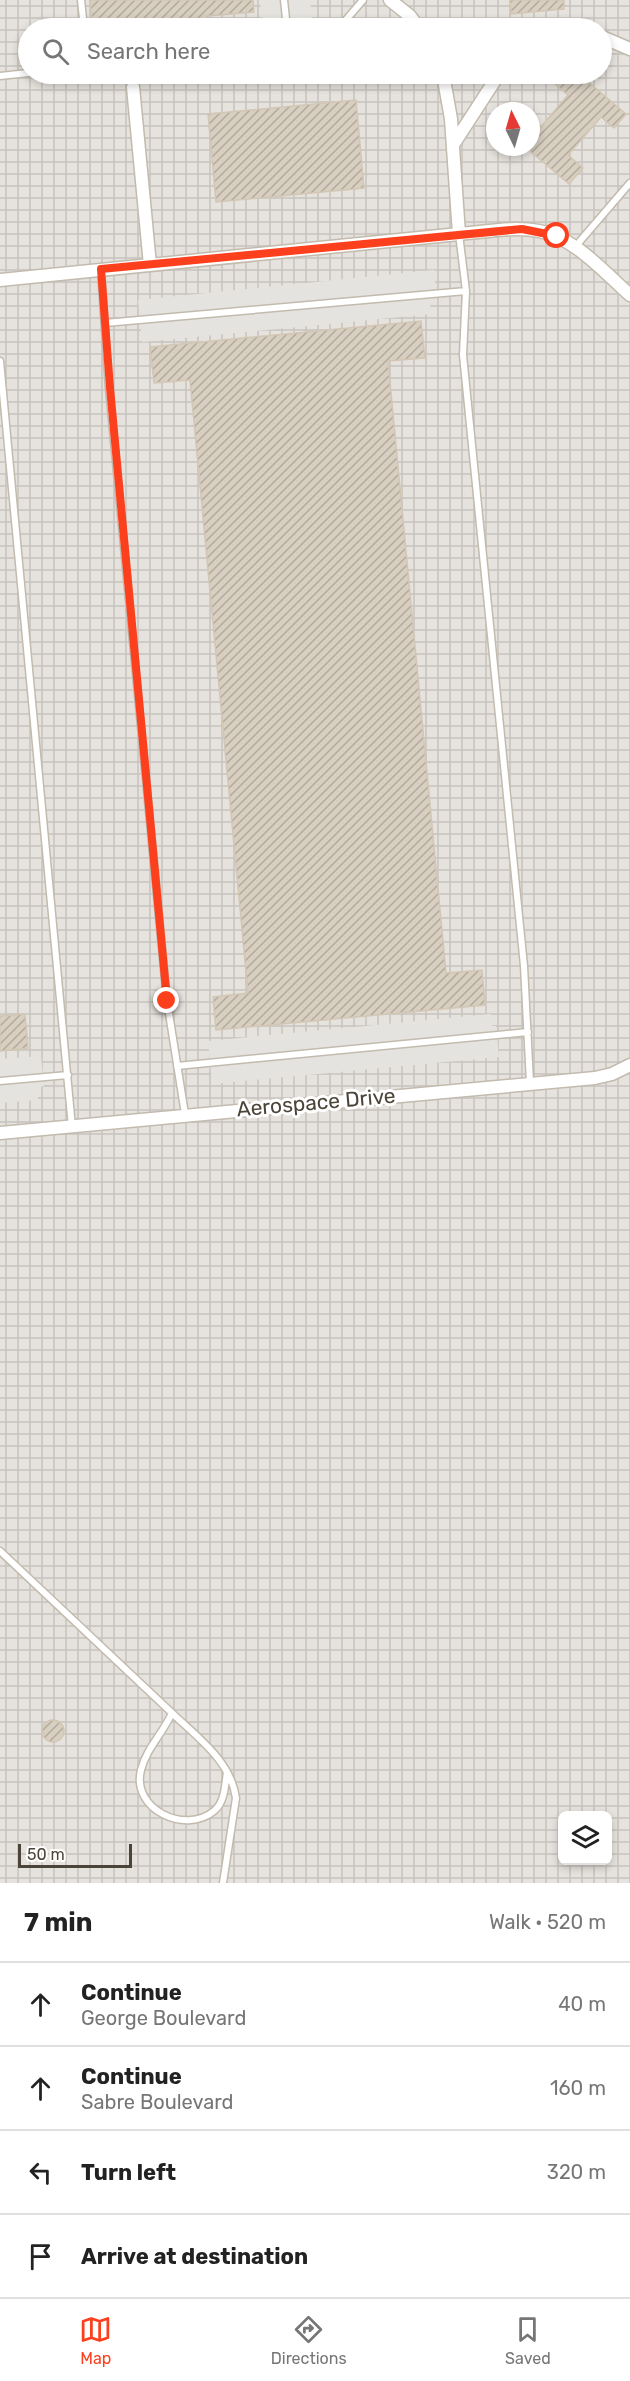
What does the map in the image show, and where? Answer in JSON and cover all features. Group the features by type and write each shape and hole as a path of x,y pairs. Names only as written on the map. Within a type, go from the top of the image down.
{"street":[{"path":"390,0 412,18"},
{"path":"612,41 630,49"},
{"path":"444,84 453,145 459,234"},
{"path":"453,145 493,84"},
{"path":"133,87 150,265"},
{"path":"0,280 522,229 557,236 575,247 630,295"},
{"name":"Aerospace Drive","path":"0,1133 185,1114 595,1078 612,1074 630,1065"}],"lane":[{"path":"81,0 83,18"},
{"path":"284,0 286,18"},
{"path":"348,18 363,0"},
{"path":"0,76 18,75"},
{"path":"575,247 630,183"},
{"path":"459,234 466,291 463,355 524,966 530,1083"},
{"path":"101,269 167,1001 185,1114"},
{"path":"105,323 466,291"},
{"path":"0,361 72,1126"},
{"path":"177,1066 528,1032"},
{"path":"0,1082 68,1075"},
{"path":"0,1551 216,1755 227,1772 236,1798 223,1883"},
{"path":"172,1713 164,1732 147,1754 140,1772 146,1801 157,1813 177,1820 198,1818 214,1811 223,1797 227,1772"}],"shaded area":[{"path":"0,0 630,0 630,1883 0,1883"},
{"path":"260,0 310,0 312,18 262,18"},
{"path":"434,270 437,300 430,301 431,314 142,342 138,300"},
{"path":"491,1014 492,1026 496,1026 499,1057 212,1084 208,1041"},
{"path":"41,1056 44,1086 37,1088 38,1100 0,1103 0,1059"}],"building":[{"path":"90,0 253,0 254,12 207,16 207,18 92,18"},
{"path":"510,0 564,0 564,9 511,14"},
{"path":"555,84 591,84 626,114 614,128 601,117 568,155 583,168 569,184 536,156 540,156 540,128 568,95"},
{"path":"356,100 364,188 216,202 208,114"},
{"path":"421,321 425,358 388,361 446,973 482,970 485,1005 216,1030 213,997 248,993 190,380 154,383 150,347"},
{"path":"25,1014 28,1048 0,1051 0,1016"},
{"path":"53,1720 61,1723 64,1731 61,1739 53,1742 45,1739 42,1731 45,1723"}],"route":[{"path":"167,1001 101,269 522,229 557,236"}]}
